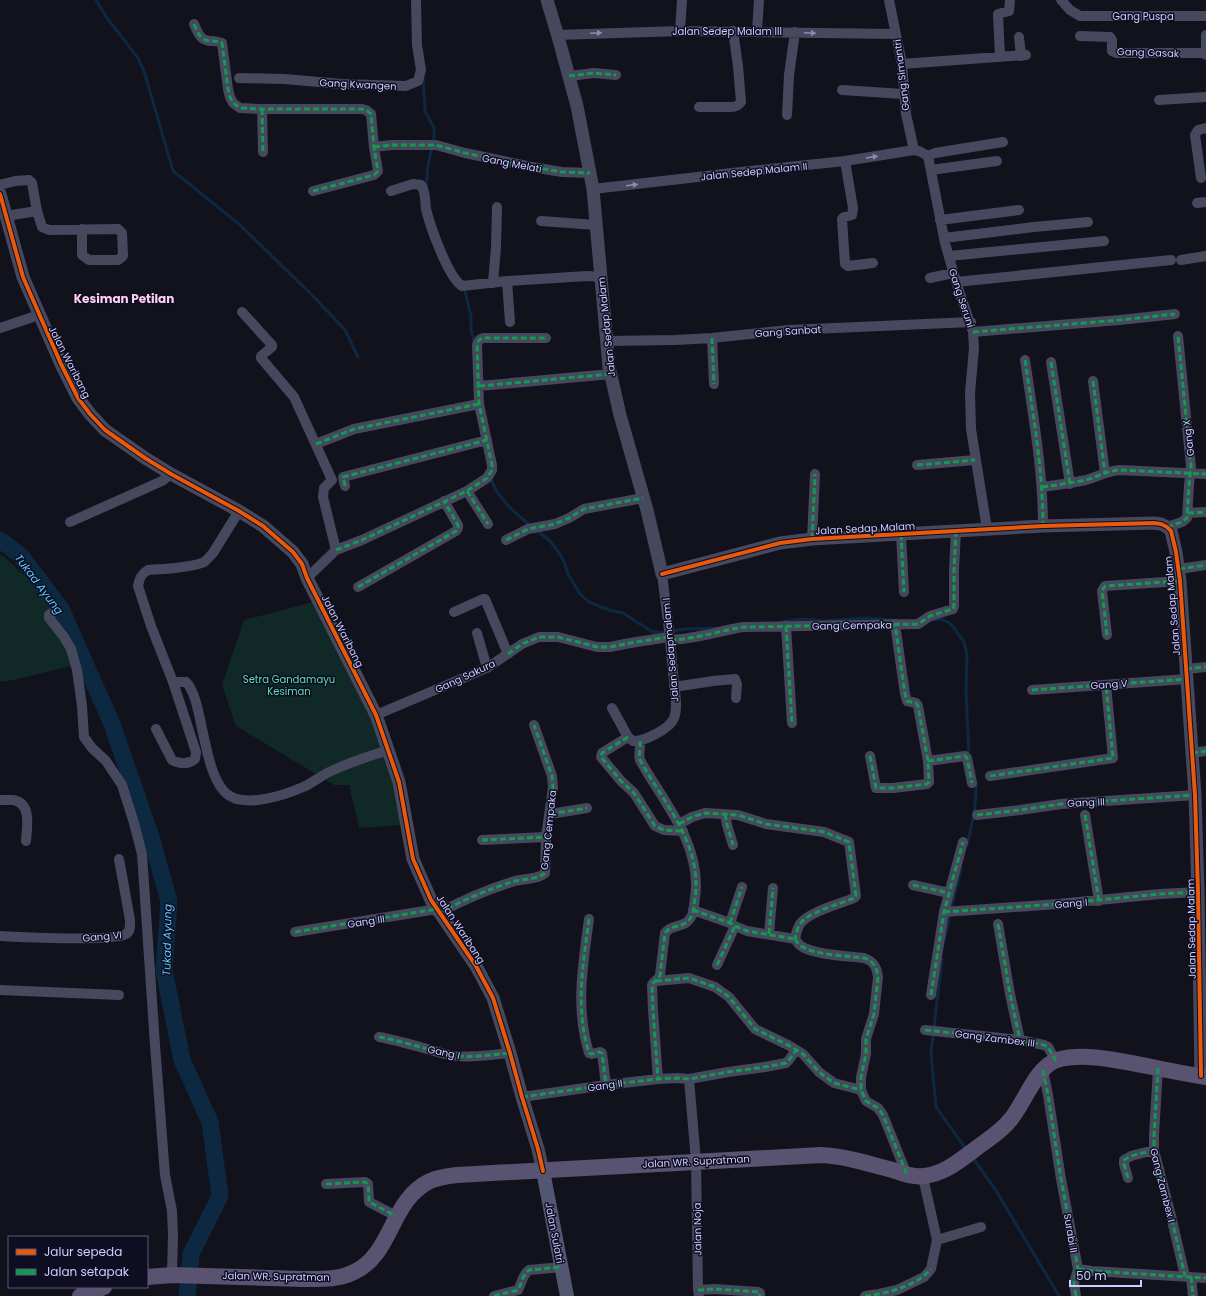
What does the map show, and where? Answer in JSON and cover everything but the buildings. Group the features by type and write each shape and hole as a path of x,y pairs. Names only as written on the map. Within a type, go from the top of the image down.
{"main road":[{"path":"915,1176 932,1175 945,1170 1007,1124 1023,1102 1032,1084 1043,1070 1056,1061 1066,1058 1104,1058 1204,1077"},
{"name":"Jalan WR. Supratman","path":"148,1277 219,1275 321,1279 344,1276 365,1266 372,1260 384,1242 396,1216 410,1196 431,1181 442,1177 457,1175 829,1155 915,1176"},
{"name":"Jalan Sulatri","path":"543,1171 567,1296"},
{"path":"80,1296 101,1288"}],"street":[{"name":"Gang Kwangen","path":"239,78 406,86 418,81 421,70 417,46 416,0"},
{"name":"Jalan Sedap Malam","path":"546,0 558,34 577,106 593,189 606,341 611,374 620,415 662,574 780,543 812,539 1043,526 1154,523 1167,527 1172,535 1179,575 1195,795 1201,831 1198,892 1202,919 1204,1077"},
{"path":"680,31 682,0"},
{"path":"757,31 759,0"},
{"name":"Gang Simantri","path":"889,0 902,64 903,94 914,150"},
{"path":"1000,57 998,14 1009,11 1010,0"},
{"name":"Gang Puspa","path":"1062,0 1070,10 1080,16 1206,16"},
{"path":"194,24 202,39 208,41 219,41 222,43 228,90 233,103 240,108 362,109 371,114 378,171 374,176 313,190"},
{"name":"Jalan Sedep Malam III","path":"558,34 680,31 896,34"},
{"path":"699,107 731,107 739,105 741,102 733,31"},
{"path":"787,115 789,75 795,32"},
{"path":"1206,35 1206,54"},
{"name":"Gang Gasak","path":"1080,36 1110,37 1112,40 1112,51 1117,53 1206,54"},
{"path":"902,64 1024,55 1019,37"},
{"path":"569,76 594,73 616,75"},
{"path":"842,90 903,94"},
{"path":"1159,100 1206,98"},
{"path":"262,109 263,152"},
{"path":"1201,130 1195,135 1201,178"},
{"path":"914,150 928,156 935,153 1003,142"},
{"name":"Gang Melati","path":"374,147 431,144 465,153 532,167 562,172 590,173"},
{"name":"Jalan Sedep Malam II","path":"593,189 845,161 914,150"},
{"name":"Gang Seruni","path":"928,156 944,238 955,277 972,327 974,348 971,378 971,429 987,529"},
{"path":"845,161 852,208 852,215 842,219 845,264 848,266 873,263"},
{"path":"931,170 997,161"},
{"path":"0,185 15,181 29,180 32,183 37,211 42,227 49,230 82,229 118,229 122,233 123,256 118,260 89,260 82,255 82,229"},
{"path":"391,191 413,184 421,185 424,189 429,217 439,247 456,280 464,286 507,281 587,276 601,277"},
{"name":"Jalan Waribang","path":"0,194 23,277 61,364 78,398 90,414 115,438 171,474 239,511 263,526 289,547 302,564 307,578 376,715 389,750 402,793 406,825 413,859 420,875 438,911 476,966 488,987 510,1052 543,1171"},
{"path":"493,283 497,207"},
{"path":"940,220 1019,210"},
{"path":"6,216 37,211"},
{"path":"541,221 596,225"},
{"path":"944,238 1088,222"},
{"path":"949,256 1104,241"},
{"path":"930,278 1176,260 1206,256"},
{"path":"507,281 510,322"},
{"path":"242,312 272,344 272,346 261,356 261,358 294,397 332,480 324,488 323,497 336,550"},
{"name":"Gang Sanbat","path":"606,341 712,338 789,330 972,327 1120,320 1175,314"},
{"path":"0,328 39,315"},
{"name":"Gang X","path":"1178,336 1184,405 1191,460 1188,513"},
{"path":"307,578 336,550 468,491 490,473 492,465 484,441 477,404 479,386 477,345 480,339 546,338"},
{"path":"712,338 714,384"},
{"path":"1025,360 1039,455 1043,526"},
{"path":"1051,362 1070,484"},
{"path":"479,386 611,374"},
{"path":"1093,381 1105,473"},
{"path":"316,444 354,429 477,404"},
{"path":"345,486 343,477 484,441"},
{"path":"917,465 975,460"},
{"path":"1042,487 1070,484 1105,473 1123,470 1206,474"},
{"path":"70,522 162,481 171,474"},
{"path":"812,539 815,474"},
{"path":"468,491 488,524"},
{"path":"506,540 533,528 555,524 584,509 643,498"},
{"path":"358,586 456,531 458,525 444,501"},
{"path":"156,729 172,760 185,764 192,762 195,759 197,756 196,752 173,682 151,626 138,586 139,580 143,573 148,570 191,565 203,562 213,553 239,511"},
{"path":"1167,527 1186,520 1188,513 1206,512"},
{"name":"Gang Cempaka","path":"669,635 692,638 720,630 743,627 895,624 922,621 930,616 953,609 956,531"},
{"path":"901,534 904,592"},
{"path":"1107,635 1102,591 1105,586 1179,575 1206,565"},
{"name":"Jalan Sedapmalam I","path":"640,741 654,735 672,723 676,714 662,574"},
{"path":"454,612 467,605 485,599 508,654"},
{"path":"52,613 49,615 49,618 64,637 71,649 77,670 82,706 84,737 92,748 106,761 122,785 142,854 154,1045 165,1175 172,1211 176,1275"},
{"path":"870,756 875,786 878,789 928,784 930,781 918,706 916,703 909,702 906,698 895,624"},
{"path":"786,626 792,723"},
{"path":"477,633 487,668"},
{"name":"Gang Sakura","path":"376,715 487,668 522,644 539,637 558,637 597,646 610,647 669,635"},
{"name":"Gang V","path":"1032,690 1106,684 1186,674 1206,667"},
{"path":"674,687 735,679 737,684 736,698"},
{"path":"173,682 186,682 190,685 208,755 218,784 229,796 237,799 260,800 293,791 339,768 389,750"},
{"path":"990,776 1113,758 1106,684"},
{"path":"612,708 628,737 632,741 640,741 641,747 639,758 681,828 690,848 695,873 696,885 691,917 688,922 668,929 665,933 660,977 652,983 658,1079"},
{"name":"Gang Cempaka","path":"438,911 482,893 514,882 543,876 545,873 546,837 553,794 552,776 534,725"},
{"path":"628,737 600,754 621,781 634,793 655,826 669,831 681,828 699,814 741,815 758,822 776,826 807,828 824,832 850,843 856,896 817,912 802,921 798,926 795,939"},
{"path":"1192,753 1206,751"},
{"path":"928,761 965,756 967,758 972,782"},
{"name":"Gang III","path":"977,815 1062,804 1195,795"},
{"path":"0,800 14,800 24,806 27,816 26,840"},
{"path":"550,814 587,808"},
{"path":"725,814 734,845"},
{"path":"1085,815 1099,900"},
{"path":"482,840 546,837"},
{"path":"932,995 949,893 963,842"},
{"name":"Gang VI","path":"0,936 98,938 125,935 129,932 130,920 119,859"},
{"path":"913,885 949,893"},
{"path":"717,965 733,925 742,888"},
{"path":"769,934 772,888"},
{"name":"Gang I","path":"947,912 1198,892"},
{"path":"693,910 747,931 795,939 801,946 813,951 870,960 873,962 877,972 878,981 874,1014 866,1039 866,1054 861,1077 861,1090 866,1101 878,1108 883,1115 915,1176 937,1240 931,1270 924,1277 897,1290 865,1296"},
{"name":"Gang III","path":"295,932 438,911"},
{"path":"589,919 580,986 582,1018 589,1053 602,1053 606,1084"},
{"path":"998,924 1020,1040"},
{"path":"656,981 689,978 715,987 729,997 755,1029 796,1050 808,1058 820,1072 834,1083 861,1090"},
{"path":"0,990 119,995"},
{"name":"Gang Zambex III","path":"930,1031 1020,1040 1044,1045 1048,1047 1056,1061"},
{"name":"Gang I","path":"379,1037 452,1055 478,1056 510,1052"},
{"name":"Gang II","path":"522,1097 606,1084 677,1078 689,1080 728,1072 765,1067 786,1063 790,1060 796,1050"},
{"name":"Gang Zambex I","path":"1158,1068 1154,1150 1193,1296"},
{"name":"Surabi II","path":"1043,1070 1062,1186 1078,1269"},
{"name":"Jalan Noja","path":"689,1080 696,1161 699,1293"},
{"path":"1128,1178 1124,1160 1154,1150"},
{"path":"326,1184 365,1182 368,1184 369,1202 396,1216"},
{"path":"937,1240 981,1227"},
{"path":"494,1296 518,1290 523,1277 529,1270 562,1267"},
{"path":"1076,1296 1074,1283 1078,1269 1206,1278"},
{"path":"699,1293 715,1289 758,1292 760,1293 760,1296"}],"green space":[{"path":"0,554 41,591 56,616 69,652 71,666 0,682"},
{"name":"Setra Gandamayu Kesiman","path":"317,601 374,717 398,791 402,825 359,828 349,785 334,785 236,726 222,685 244,620"}],"waterway":[{"path":"96,0 107,18 138,58 144,71 173,171 239,224 314,297 345,330 358,357"},
{"path":"423,79 425,111 434,128 426,188"},
{"path":"464,287 471,316 471,329 474,342"},
{"path":"491,478 493,485 501,498 530,525"},
{"path":"536,530 549,540 560,554 568,574 580,594 589,602 609,610 623,613 651,631 660,633 685,629 717,628"},
{"name":"Tukad Ayung","path":"0,540 20,555 61,609 112,724 151,837 169,901 164,970 182,1060 210,1122 220,1196 191,1254 187,1296"},
{"path":"780,622 803,619 823,621 866,618 892,620"},
{"path":"933,620 941,619 951,624 964,642 967,655 966,691 969,757"},
{"path":"967,845 975,807 976,783"},
{"path":"951,909 961,869"},
{"path":"944,942 950,914"},
{"path":"942,959 931,1053 936,1107 966,1149"},
{"path":"972,1157 995,1189 1059,1296"}],"marked path":[{"path":"194,24 202,38 208,41 217,41 222,43 230,97 233,103 240,108 362,109 371,114 378,171 374,175 313,191"},
{"path":"569,76 594,73 616,75"},
{"path":"262,109 263,152"},
{"path":"374,147 391,145 436,145 465,153 532,167 562,172 590,173"},
{"path":"973,332 1175,314"},
{"path":"1167,527 1182,522 1187,518 1191,467 1178,336"},
{"path":"336,550 362,540 467,491 487,478 492,470 492,465 479,404 478,342 483,338 546,338"},
{"path":"712,338 714,384"},
{"path":"1025,360 1039,463 1043,505 1043,526"},
{"path":"1051,362 1070,484"},
{"path":"479,386 611,374"},
{"path":"1093,381 1105,473"},
{"path":"316,444 354,429 479,404"},
{"path":"345,486 343,477 487,440"},
{"path":"917,465 975,460"},
{"path":"1042,487 1086,480 1119,470 1206,474"},
{"path":"812,539 815,474"},
{"path":"467,491 488,524"},
{"path":"506,540 528,529 555,524 584,509 643,498"},
{"path":"358,587 456,531 458,525 444,501"},
{"path":"1188,513 1206,512"},
{"path":"670,640 698,637 743,627 918,624 930,616 953,609 956,531"},
{"path":"901,534 904,592"},
{"path":"1179,569 1206,565"},
{"path":"1107,635 1102,591 1105,586 1180,581"},
{"path":"870,756 876,788 893,788 927,784 929,782 928,761 918,706 916,703 907,701 905,694 895,624"},
{"path":"786,626 792,723"},
{"path":"508,654 522,644 539,637 558,637 597,647 610,647 669,637"},
{"path":"1186,669 1206,667"},
{"path":"1032,690 1187,679"},
{"path":"990,776 1113,758 1106,685"},
{"path":"439,913 467,899 496,888 545,873 546,837 553,787 552,776 534,725"},
{"path":"628,737 602,753 601,757 621,781 634,793 655,826 664,830 683,831"},
{"path":"640,741 640,760 684,835 694,867 696,885 693,913 690,919 665,933 660,975 652,985 658,1079"},
{"path":"1192,753 1206,751"},
{"path":"928,761 965,756 967,758 972,783"},
{"path":"977,815 1061,804 1195,795"},
{"path":"550,814 587,808"},
{"path":"679,824 692,817 705,813 738,815 766,824 824,832 849,842 856,896 817,912 804,920 798,927 795,939"},
{"path":"725,814 733,845"},
{"path":"1085,815 1099,901"},
{"path":"482,840 546,837"},
{"path":"931,995 944,912 963,842"},
{"path":"913,885 949,893"},
{"path":"730,923 742,887"},
{"path":"769,934 773,888"},
{"path":"944,912 1198,892"},
{"path":"295,932 437,909"},
{"path":"693,910 730,923 747,931 795,939"},
{"path":"589,919 584,953 581,1003 582,1019 589,1053 602,1053 606,1085"},
{"path":"998,924 1010,994 1020,1040"},
{"path":"717,965 735,926"},
{"path":"795,939 800,945 807,949 840,956 864,958 873,963 876,968 878,977 874,1014 866,1039 866,1054 861,1077 861,1090 866,1101 878,1108 883,1115 907,1175"},
{"path":"656,981 689,978 715,987 729,997 755,1029 803,1054 819,1072 834,1083 861,1090"},
{"path":"925,1030 1020,1040 1044,1045 1048,1047 1056,1061"},
{"path":"379,1037 445,1054 461,1056 510,1053"},
{"path":"522,1097 658,1079 689,1079 765,1067 786,1063 796,1050"},
{"path":"1158,1068 1154,1150 1185,1276"},
{"path":"1043,1070 1078,1269"},
{"path":"1128,1178 1124,1160 1131,1156 1154,1150"},
{"path":"326,1184 365,1182 368,1184 369,1202 396,1216"},
{"path":"494,1296 518,1290 523,1277 529,1270 562,1267"},
{"path":"865,1296 892,1291 909,1285 925,1275 931,1269"},
{"path":"1078,1269 1206,1278"},
{"path":"1076,1296 1074,1283 1078,1269"},
{"path":"1191,1277 1193,1296"},
{"path":"698,1290 715,1289 758,1292 760,1293 760,1296"}],"cycle path":[{"path":"0,194 23,277 61,364 78,398 90,414 105,430 145,458 263,526 293,552 302,564 307,578 376,715 399,782 413,859 431,900 476,966 493,998 538,1149 543,1171"},
{"path":"662,574 780,543 812,539 1043,526 1154,523 1167,527 1171,531 1176,552 1180,581 1195,795 1201,1076"}],"district":[{"name":"Kesiman Petilan","path":"124,299"}]}
